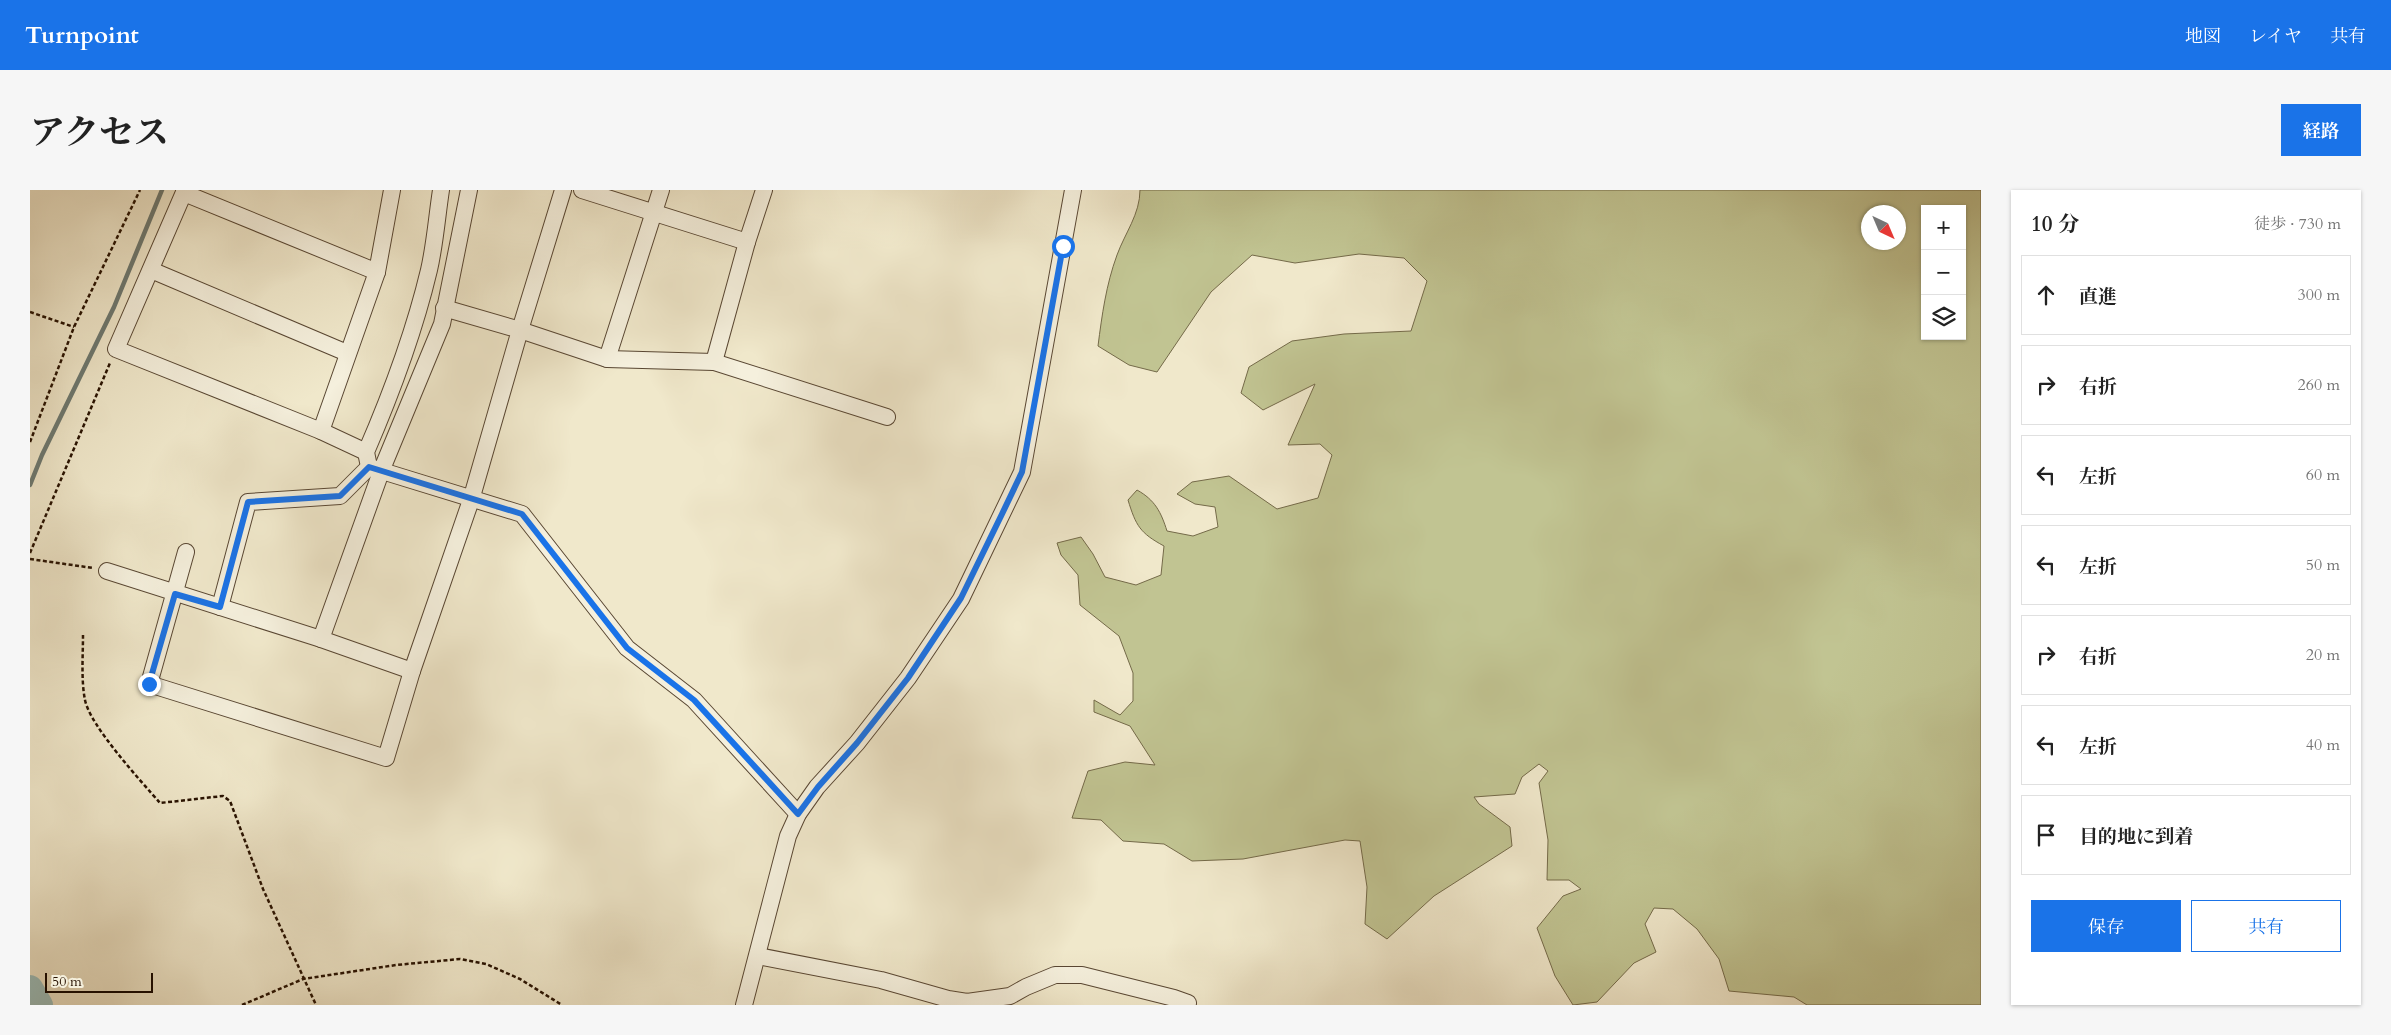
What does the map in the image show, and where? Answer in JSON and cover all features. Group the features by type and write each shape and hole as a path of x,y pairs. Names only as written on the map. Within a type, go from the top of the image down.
{"street":[{"path":"321,431 377,272 392,190"},
{"path":"321,639 430,268 441,190"},
{"path":"220,607 248,502 340,496 373,463 442,324 469,190"},
{"path":"186,552 149,684 386,758 412,671 471,500 563,190"},
{"path":"582,190 747,242"},
{"path":"607,359 661,190"},
{"path":"714,362 747,242 764,190"},
{"path":"744,1005 788,836 798,814 908,678 961,598 1022,472 1073,190"},
{"path":"377,272 184,191 116,349 321,431 373,463 471,500 522,514 627,648 694,700 798,814"},
{"path":"151,270 347,353"},
{"path":"444,308 520,330 607,359 714,362 887,417"},
{"path":"107,571 321,639 412,671"},
{"path":"758,956 881,980 948,1000 990,1000 1010,996 1026,987 1056,975 1082,975 1174,998 1188,1003 1187,1005"}],"path":[{"path":"30,442 74,327 140,190"},
{"path":"30,312 74,327"},
{"path":"30,553 116,349"},
{"path":"30,559 83,565 107,571"},
{"path":"83,635 85,700 89,712 119,755 160,802 223,796 230,801 263,890 316,1005"},
{"path":"242,1005 303,979 396,965 460,959 486,964 520,979 562,1005"}],"green space":[{"path":"1140,190 1981,190 1981,1005 1807,1005 1794,997 1729,991 1719,959 1697,929 1673,909 1654,908 1645,924 1656,952 1634,963 1597,1002 1573,1005 1555,976 1537,928 1563,896 1581,889 1569,880 1547,880 1548,840 1539,783 1548,771 1539,764 1522,777 1515,794 1474,797 1479,804 1510,827 1512,846 1434,896 1387,939 1365,924 1367,887 1360,841 1345,840 1243,859 1192,861 1164,844 1123,841 1101,820 1072,818 1088,771 1125,762 1155,765 1130,726 1094,712 1094,700 1120,715 1133,701 1133,673 1119,636 1080,605 1078,575 1061,555 1057,543 1081,537 1093,554 1105,577 1136,585 1161,575 1164,546 1144,533 1137,523 1128,500 1137,490 1153,502 1167,531 1193,536 1218,527 1215,507 1195,504 1177,494 1192,482 1229,476 1277,509 1318,498 1332,455 1320,444 1288,445 1315,384 1263,410 1241,393 1249,367 1292,341 1344,334 1411,331 1427,281 1404,258 1359,254 1295,263 1252,255 1211,292 1157,372 1129,365 1098,346 1110,278 1117,255 1138,207"}],"waterway":[{"path":"30,485 42,455 114,307 162,190"},
{"path":"30,988 40,1005"}],"route":[{"path":"149,684 175,594 220,607 248,502 340,496 369,467 382,469 471,500 522,514 627,648 694,700 798,814 908,678 961,598 1022,472 1063,246"}]}
